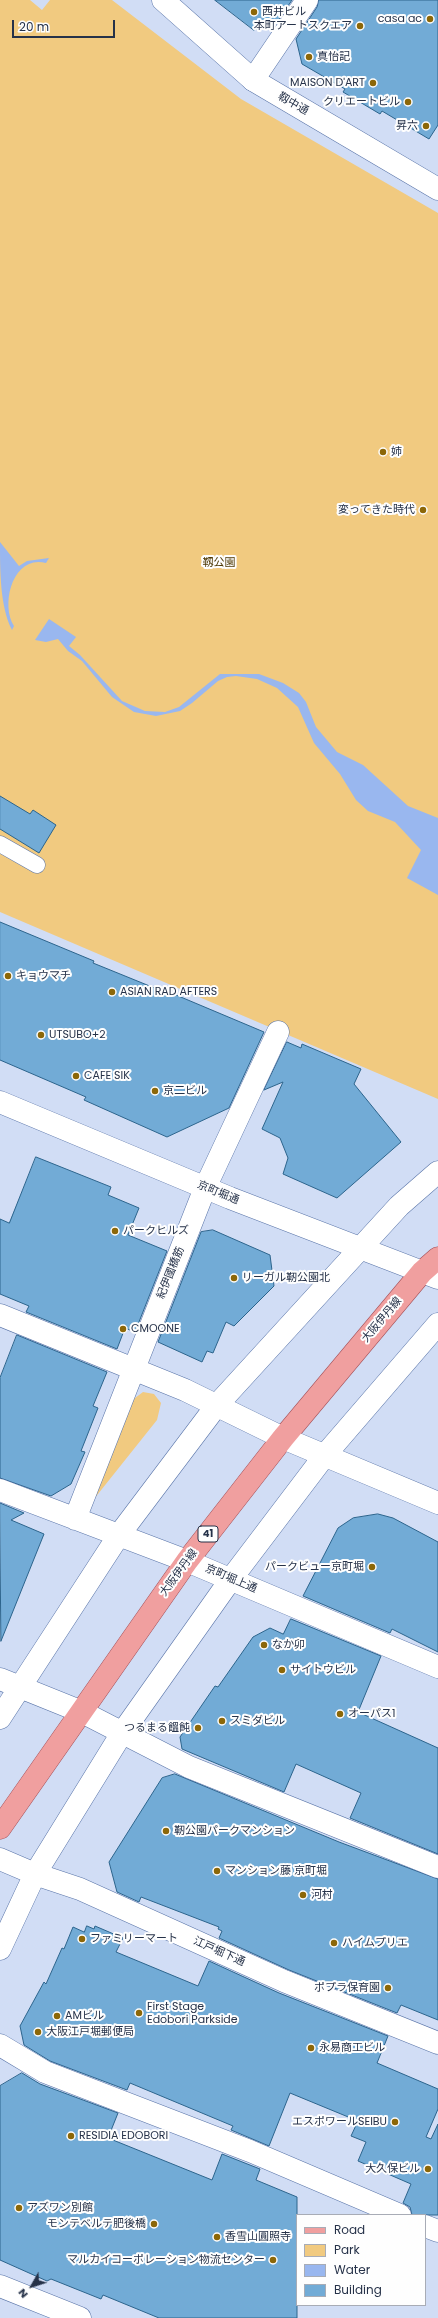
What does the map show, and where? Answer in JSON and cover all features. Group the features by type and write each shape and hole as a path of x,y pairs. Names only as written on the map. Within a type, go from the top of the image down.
{"main road":[{"name":"大阪伊丹線","path":"0,1828 187,1561 283,1438 433,1269"}],"street":[{"name":"靱中通","path":"163,0 253,80 438,189"},
{"path":"253,80 307,0"},
{"name":"紀伊國橋筋","path":"75,1519 132,1369 205,1188 278,1032"},
{"name":"京町堀通","path":"0,1102 205,1188 359,1249 433,1269"},
{"path":"0,1718 10,1683 217,1405 399,1206 438,1172"},
{"path":"0,1315 217,1405 283,1438 438,1504"},
{"path":"0,1949 35,1874 122,1733 231,1579 325,1456 438,1324"},
{"name":"京町堀上通","path":"0,1490 187,1561 438,1667"},
{"path":"10,1683 82,1712 189,1767 438,1867"},
{"name":"江戸堀下通","path":"0,1859 35,1874 80,1889 284,1981 438,2044"},
{"path":"0,2045 45,2072 250,2151 398,2214"},
{"path":"426,2226 438,2231"},
{"path":"0,2286 80,2318"}],"lane":[{"path":"0,844 37,865"}],"green space":[{"name":"靱公園","path":"0,0 30,0 42,10 50,0 112,0 241,99 438,213 438,1099 0,912"},
{"path":"143,1392 154,1394 161,1403 157,1420 94,1499 131,1401"}],"water":[{"path":"0,542 19,566 27,561 49,558 46,563 35,562 25,566 18,573 12,583 8,606 10,617 14,626 12,630 8,621 3,599"},
{"path":"49,619 76,637 69,646 80,655 122,701 145,711 165,712 179,707 220,674 259,674 283,683 299,693 306,702 316,727 337,752 363,765 408,806 438,818 438,895 407,878 421,850 395,822 368,811 356,800 340,774 314,743 298,707 277,688 257,679 236,676 227,677 218,681 180,711 156,716 134,712 112,697 82,661 68,651 58,639 46,642 35,640"}],"building":[{"name":"西井ビル","path":"215,0 292,0 278,21 254,30"},
{"path":"319,0 438,0 438,125 429,139 382,111 380,114 343,92 345,89 302,64 296,39 317,7"},
{"path":"0,796 30,814 33,810 56,825 39,853 0,829"},
{"path":"0,922 94,961 93,963 157,989 157,987 264,1032 229,1108 167,1137 84,1100 86,1097 0,1060"},
{"path":"287,1042 301,1048 302,1044 361,1069 354,1084 401,1142 337,1198 283,1174 288,1158 280,1138 262,1129 283,1082 264,1090"},
{"path":"36,1157 111,1187 108,1195 139,1208 128,1235 167,1251 135,1332 125,1328 117,1349 26,1312 29,1306 0,1294 0,1219 9,1223"},
{"name":"リーガル靭公園北","path":"213,1230 270,1255 274,1286 234,1326 226,1322 213,1353 207,1351 202,1362 158,1342 201,1232"},
{"path":"17,1335 107,1372 93,1406 98,1408 81,1451 85,1452 71,1484 51,1496 0,1478 0,1378"},
{"path":"0,1503 24,1513 11,1520 44,1534 1,1641"},
{"name":"パークビュー京町堀","path":"378,1514 393,1518 438,1542 438,1652 392,1629 390,1633 303,1596 338,1528 353,1518"},
{"path":"291,1619 381,1656 358,1712 438,1748 438,1854 350,1818 361,1793 296,1764 284,1792 182,1749 180,1737 215,1686 218,1687 253,1637 270,1628 283,1634"},
{"path":"175,1774 339,1842 438,1879 438,2020 401,2005 397,2013 289,1970 219,1938 222,1931 218,1929 219,1927 141,1897 139,1902 117,1892 109,1862 162,1778"},
{"path":"87,1926 94,1929 95,1926 123,1938 116,1952 198,1986 209,1961 279,1993 388,2036 377,2063 438,2089 438,2109 426,2137 431,2139 438,2124 438,2215 412,2214 410,2207 403,2203 411,2184 358,2161 366,2142 351,2136 358,2121 290,2093 269,2146 231,2130 233,2126 130,2083 127,2090 50,2061 24,2045 20,2026 44,1982 46,1984 62,1948 64,1949 73,1927 84,1932"},
{"path":"22,2073 40,2084 118,2113 108,2138 212,2180 222,2154 260,2169 256,2180 297,2197 297,2318 159,2318 103,2295 101,2299 51,2279 47,2281 0,2260 0,2086"}],"place":[{"name":"西井ビル","path":"254,12"},
{"name":"casa ac","path":"430,19"},
{"name":"本町アートスクエア","path":"360,26"},
{"name":"真怡記","path":"309,57"},
{"name":"MAISON D'ART","path":"373,83"},
{"name":"クリエートビル","path":"408,102"},
{"name":"昇六","path":"426,126"},
{"name":"姉","path":"383,452"},
{"name":"変ってきた時代","path":"423,510"},
{"name":"キョウマチ","path":"8,976"},
{"name":"ASIAN RAD AFTERS","path":"112,992"},
{"name":"UTSUBO+2","path":"41,1035"},
{"name":"CAFE SIK","path":"76,1076"},
{"name":"京二ビル","path":"155,1091"},
{"name":"パークヒルズ","path":"115,1231"},
{"name":"リーガル靭公園北","path":"234,1278"},
{"name":"CMOONE","path":"123,1329"},
{"name":"パークビュー京町堀","path":"372,1567"},
{"name":"なか卯","path":"264,1645"},
{"name":"サイトウビル","path":"282,1670"},
{"name":"オーパス1","path":"340,1714"},
{"name":"スミダビル","path":"222,1721"},
{"name":"つるまる饂飩","path":"198,1728"},
{"name":"靭公園パークマンション","path":"166,1831"},
{"name":"マンション藤 京町堀","path":"217,1871"},
{"name":"河村","path":"303,1895"},
{"name":"ファミリーマート","path":"82,1939"},
{"name":"ハイムプリエ","path":"334,1943"},
{"name":"ポプラ保育園","path":"388,1988"},
{"name":"First Stage Edobori Parkside","path":"139,2013"},
{"name":"AMビル","path":"57,2016"},
{"name":"大阪江戸堀郵便局","path":"38,2032"},
{"name":"永易商工ビル","path":"311,2048"},
{"name":"エスポワールSEIBU","path":"395,2122"},
{"name":"RESIDIA EDOBORI","path":"71,2136"},
{"name":"大久保ビル","path":"428,2169"},
{"name":"アズワン別館","path":"19,2208"},
{"name":"モンテベルテ肥後橋","path":"154,2224"},
{"name":"香雪山圓照寺","path":"217,2237"},
{"name":"マルカイコーポレーション物流センター","path":"273,2260"}]}
